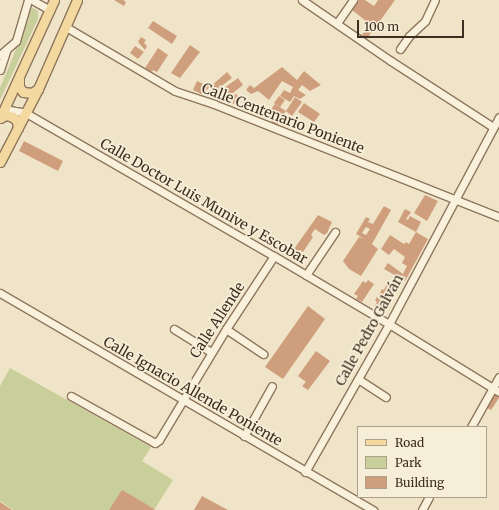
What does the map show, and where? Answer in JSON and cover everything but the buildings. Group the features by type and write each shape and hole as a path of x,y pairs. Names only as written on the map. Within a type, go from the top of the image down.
{"main road":[{"path":"0,118 54,0"},
{"path":"0,162 38,89 78,0"},
{"path":"19,78 18,84 23,92 32,93 38,89"},
{"path":"0,118 6,115 13,117 17,121 18,128"}],"street":[{"path":"0,70 3,53 16,41 28,0"},
{"path":"32,0 50,10"},
{"path":"302,0 493,127"},
{"path":"337,23 353,0"},
{"path":"400,48 409,36 425,21 435,0"},
{"name":"Calle Centenario Poniente","path":"66,27 175,91 214,104 499,217"},
{"name":"Calle Doctor Luis Munive y Escobar","path":"4,108 26,113 274,256 389,324 496,390"},
{"name":"Calle Pedro Galván","path":"305,472 389,324 498,120"},
{"path":"306,275 334,232"},
{"name":"Calle Allende","path":"71,396 155,443 159,440 211,352 274,256"},
{"name":"Calle Ignacio Allende Poniente","path":"0,293 305,472 373,510"},
{"path":"174,329 211,352"},
{"path":"226,329 263,354"},
{"path":"471,426 496,390 499,377"},
{"path":"358,378 386,397"},
{"path":"244,436 272,386"},
{"path":"422,510 428,498"}],"green space":[{"path":"31,7 38,11 38,19 0,100 0,88 28,20"},
{"path":"10,368 151,447 142,461 173,480 154,510 13,510 0,501 0,386"}]}
